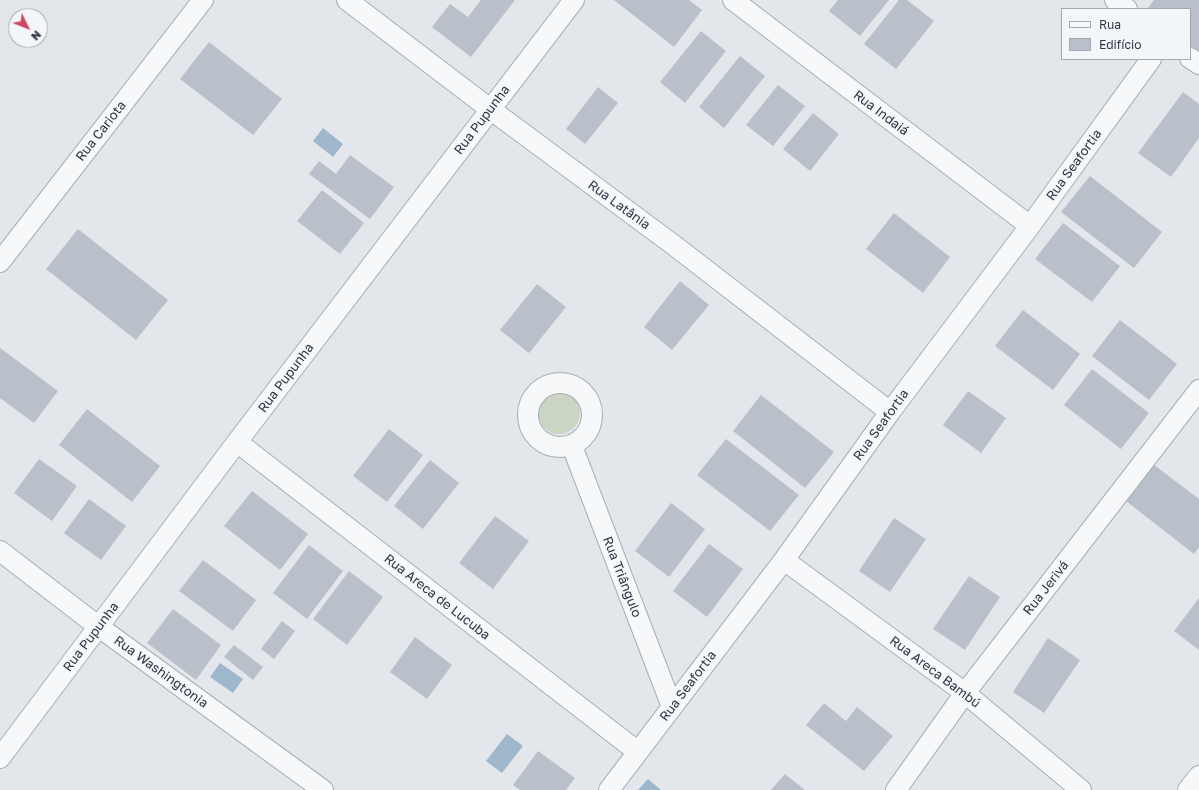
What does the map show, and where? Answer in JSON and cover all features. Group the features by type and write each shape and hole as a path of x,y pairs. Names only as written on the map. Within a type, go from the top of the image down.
{"street":[{"name":"Rua Cariota","path":"0,262 203,0"},
{"name":"Rua Latânia","path":"347,0 490,109 671,243 890,412"},
{"name":"Rua Pupunha","path":"0,758 237,442 574,0"},
{"name":"Rua Indaiá","path":"733,0 1030,226"},
{"path":"1115,0 1126,8"},
{"name":"Rua Seafortia","path":"608,790 784,560 890,412 1030,226 1150,60"},
{"name":"Rua Jerivá","path":"896,790 964,693 1199,390"},
{"name":"Rua Areca de Lucuba","path":"237,442 638,752"},
{"name":"Rua Triângulo","path":"572,446 672,707"},
{"name":"Rua Washingtonia","path":"0,551 99,627 323,790"},
{"name":"Rua Areca Bambú","path":"784,560 964,693 1081,790"},
{"path":"1188,790 1199,776"}],"green space":[{"path":"555,392 563,392 574,398 580,409 580,417 574,428 563,434 555,434 544,428 538,417 538,409 544,398"}],"water":[{"path":"323,128 343,144 333,157 313,141"},
{"path":"220,663 243,679 233,693 210,677"},
{"path":"507,734 523,746 502,773 486,761"},
{"path":"648,779 661,790 638,790"}],"building":[{"path":"481,0 515,0 471,57 432,27 450,4 468,17"},
{"path":"614,0 689,0 702,10 674,47"},
{"path":"838,0 889,0 860,36 829,11"},
{"path":"899,0 907,0 934,21 896,69 864,44"},
{"path":"1154,0 1199,0 1199,55 1191,49 1191,8 1148,8"},
{"path":"701,31 726,51 685,103 660,82"},
{"path":"209,42 282,99 253,135 180,79"},
{"path":"740,56 765,76 724,128 699,107"},
{"path":"778,85 805,106 773,146 746,125"},
{"path":"598,87 618,103 585,144 566,129"},
{"path":"1183,92 1199,104 1199,138 1171,177 1138,153"},
{"path":"813,113 839,134 810,171 783,149"},
{"path":"350,155 394,187 370,219 309,174 319,161 336,174"},
{"path":"1090,176 1162,232 1134,268 1061,212"},
{"path":"322,190 364,223 340,254 297,221"},
{"path":"894,213 950,257 923,293 866,249"},
{"path":"1063,223 1120,266 1092,302 1035,259"},
{"path":"78,229 168,300 136,340 46,269"},
{"path":"680,281 709,305 672,350 644,327"},
{"path":"537,284 566,307 529,353 500,330"},
{"path":"1023,310 1080,354 1053,390 995,346"},
{"path":"1120,320 1177,364 1149,400 1092,356"},
{"path":"0,348 58,391 34,423 0,398"},
{"path":"1092,369 1149,413 1121,449 1064,405"},
{"path":"968,391 1006,418 981,453 943,425"},
{"path":"761,395 834,452 805,488 733,431"},
{"path":"87,409 160,466 132,502 59,445"},
{"path":"389,429 423,455 387,502 353,476"},
{"path":"726,439 799,495 770,531 697,475"},
{"path":"39,459 77,486 52,521 14,493"},
{"path":"430,460 459,483 423,529 394,506"},
{"path":"1149,461 1199,499 1199,547 1194,554 1121,497"},
{"path":"252,491 308,534 280,570 224,526"},
{"path":"89,499 126,526 101,560 64,533"},
{"path":"671,503 705,529 669,577 635,551"},
{"path":"495,516 529,541 493,589 459,563"},
{"path":"894,518 926,539 890,592 859,571"},
{"path":"709,544 743,569 707,617 673,591"},
{"path":"309,545 343,571 307,619 273,593"},
{"path":"203,560 256,600 233,631 179,591"},
{"path":"349,571 383,597 347,645 313,619"},
{"path":"969,576 1000,597 965,650 933,629"},
{"path":"1199,598 1199,650 1174,631"},
{"path":"173,609 221,645 196,680 147,643"},
{"path":"282,621 295,631 274,659 261,649"},
{"path":"415,637 452,665 427,699 390,672"},
{"path":"1048,638 1080,660 1044,713 1013,692"},
{"path":"234,645 263,667 253,680 224,657"},
{"path":"824,703 846,721 857,707 893,736 864,771 806,725"},
{"path":"538,751 575,778 566,790 520,790 513,785"},
{"path":"785,774 805,790 771,790"}]}
